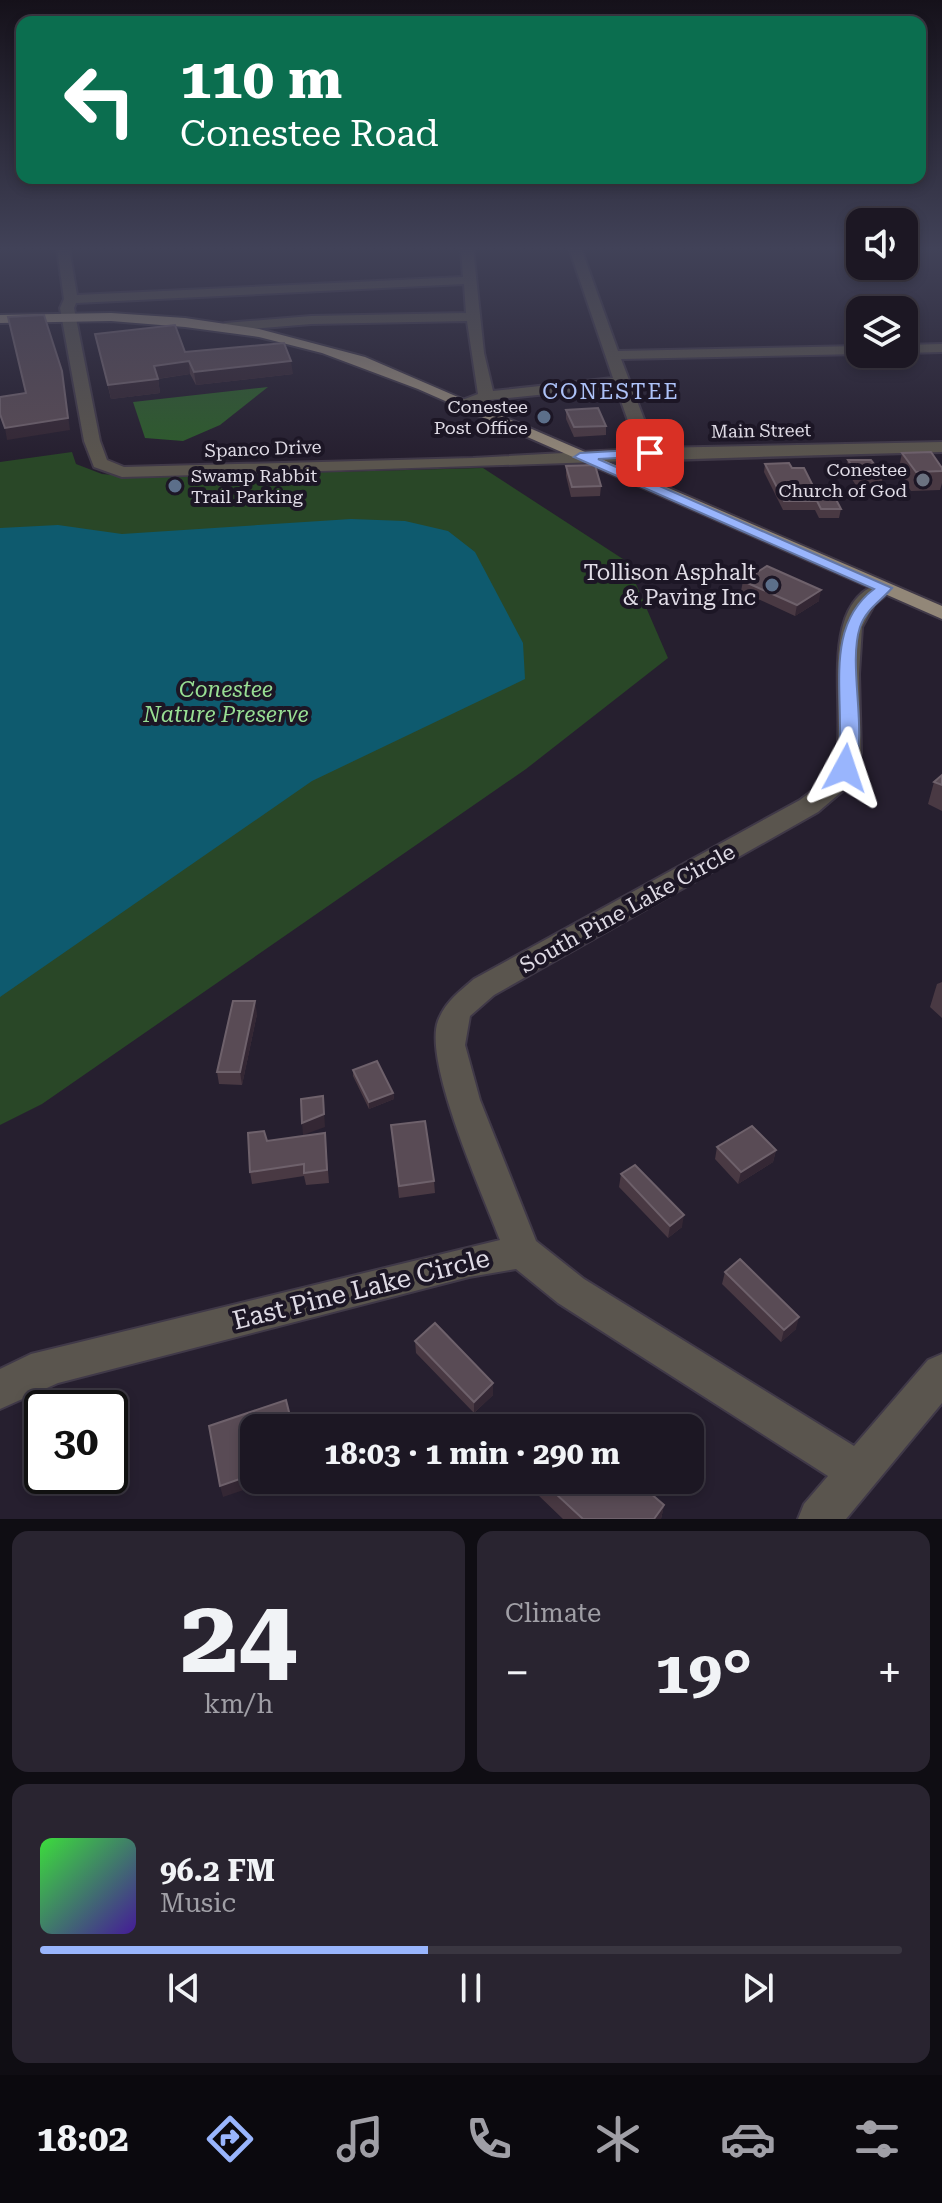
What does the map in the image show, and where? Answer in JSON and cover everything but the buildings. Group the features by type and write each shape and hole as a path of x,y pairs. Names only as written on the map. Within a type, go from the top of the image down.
{"main road":[{"path":"150,319 225,327 330,351 463,405 942,613"}],"street":[{"name":"Spanco Drive","path":"72,319 92,441 100,463 113,470 150,473 580,457"},
{"path":"225,327 371,319"},
{"path":"474,319 486,396"},
{"path":"601,319 643,444 650,453"},
{"path":"918,349 942,348"},
{"path":"615,355 846,350"},
{"path":"463,405 486,396 623,382"},
{"name":"Main Street","path":"580,457 942,447"},
{"name":"South Pine Lake Circle","path":"522,1252 454,1067 450,1034 459,1009 484,987 809,806 837,783 849,753 848,674 852,627 866,602 884,588"},
{"name":"East Pine Lake Circle","path":"0,1390 58,1364 469,1261 522,1252 571,1291 858,1472"},
{"path":"819,1519 942,1373"}],"green space":[{"path":"268,387 220,425 183,441 145,438 133,402"},
{"name":"Conestee Nature Preserve","path":"72,452 76,464 102,474 136,477 483,468 626,561 668,658 526,769 42,1104 0,1125 0,462"}],"water":[{"path":"351,519 405,521 448,531 475,552 523,643 525,679 312,781 0,997 0,528 58,525 122,534"}],"place":[{"name":"Conestee Post Office","path":"544,417"},
{"name":"Conestee Church of God","path":"923,480"},
{"name":"Swamp Rabbit Trail Parking","path":"175,486"},
{"name":"Tollison Asphalt & Paving Inc","path":"772,585"}],"district":[{"name":"CONESTEE","path":"611,391"}],"route":[{"path":"650,453 580,457 884,588 866,602 852,627 848,674 849,753 845,768"}]}
